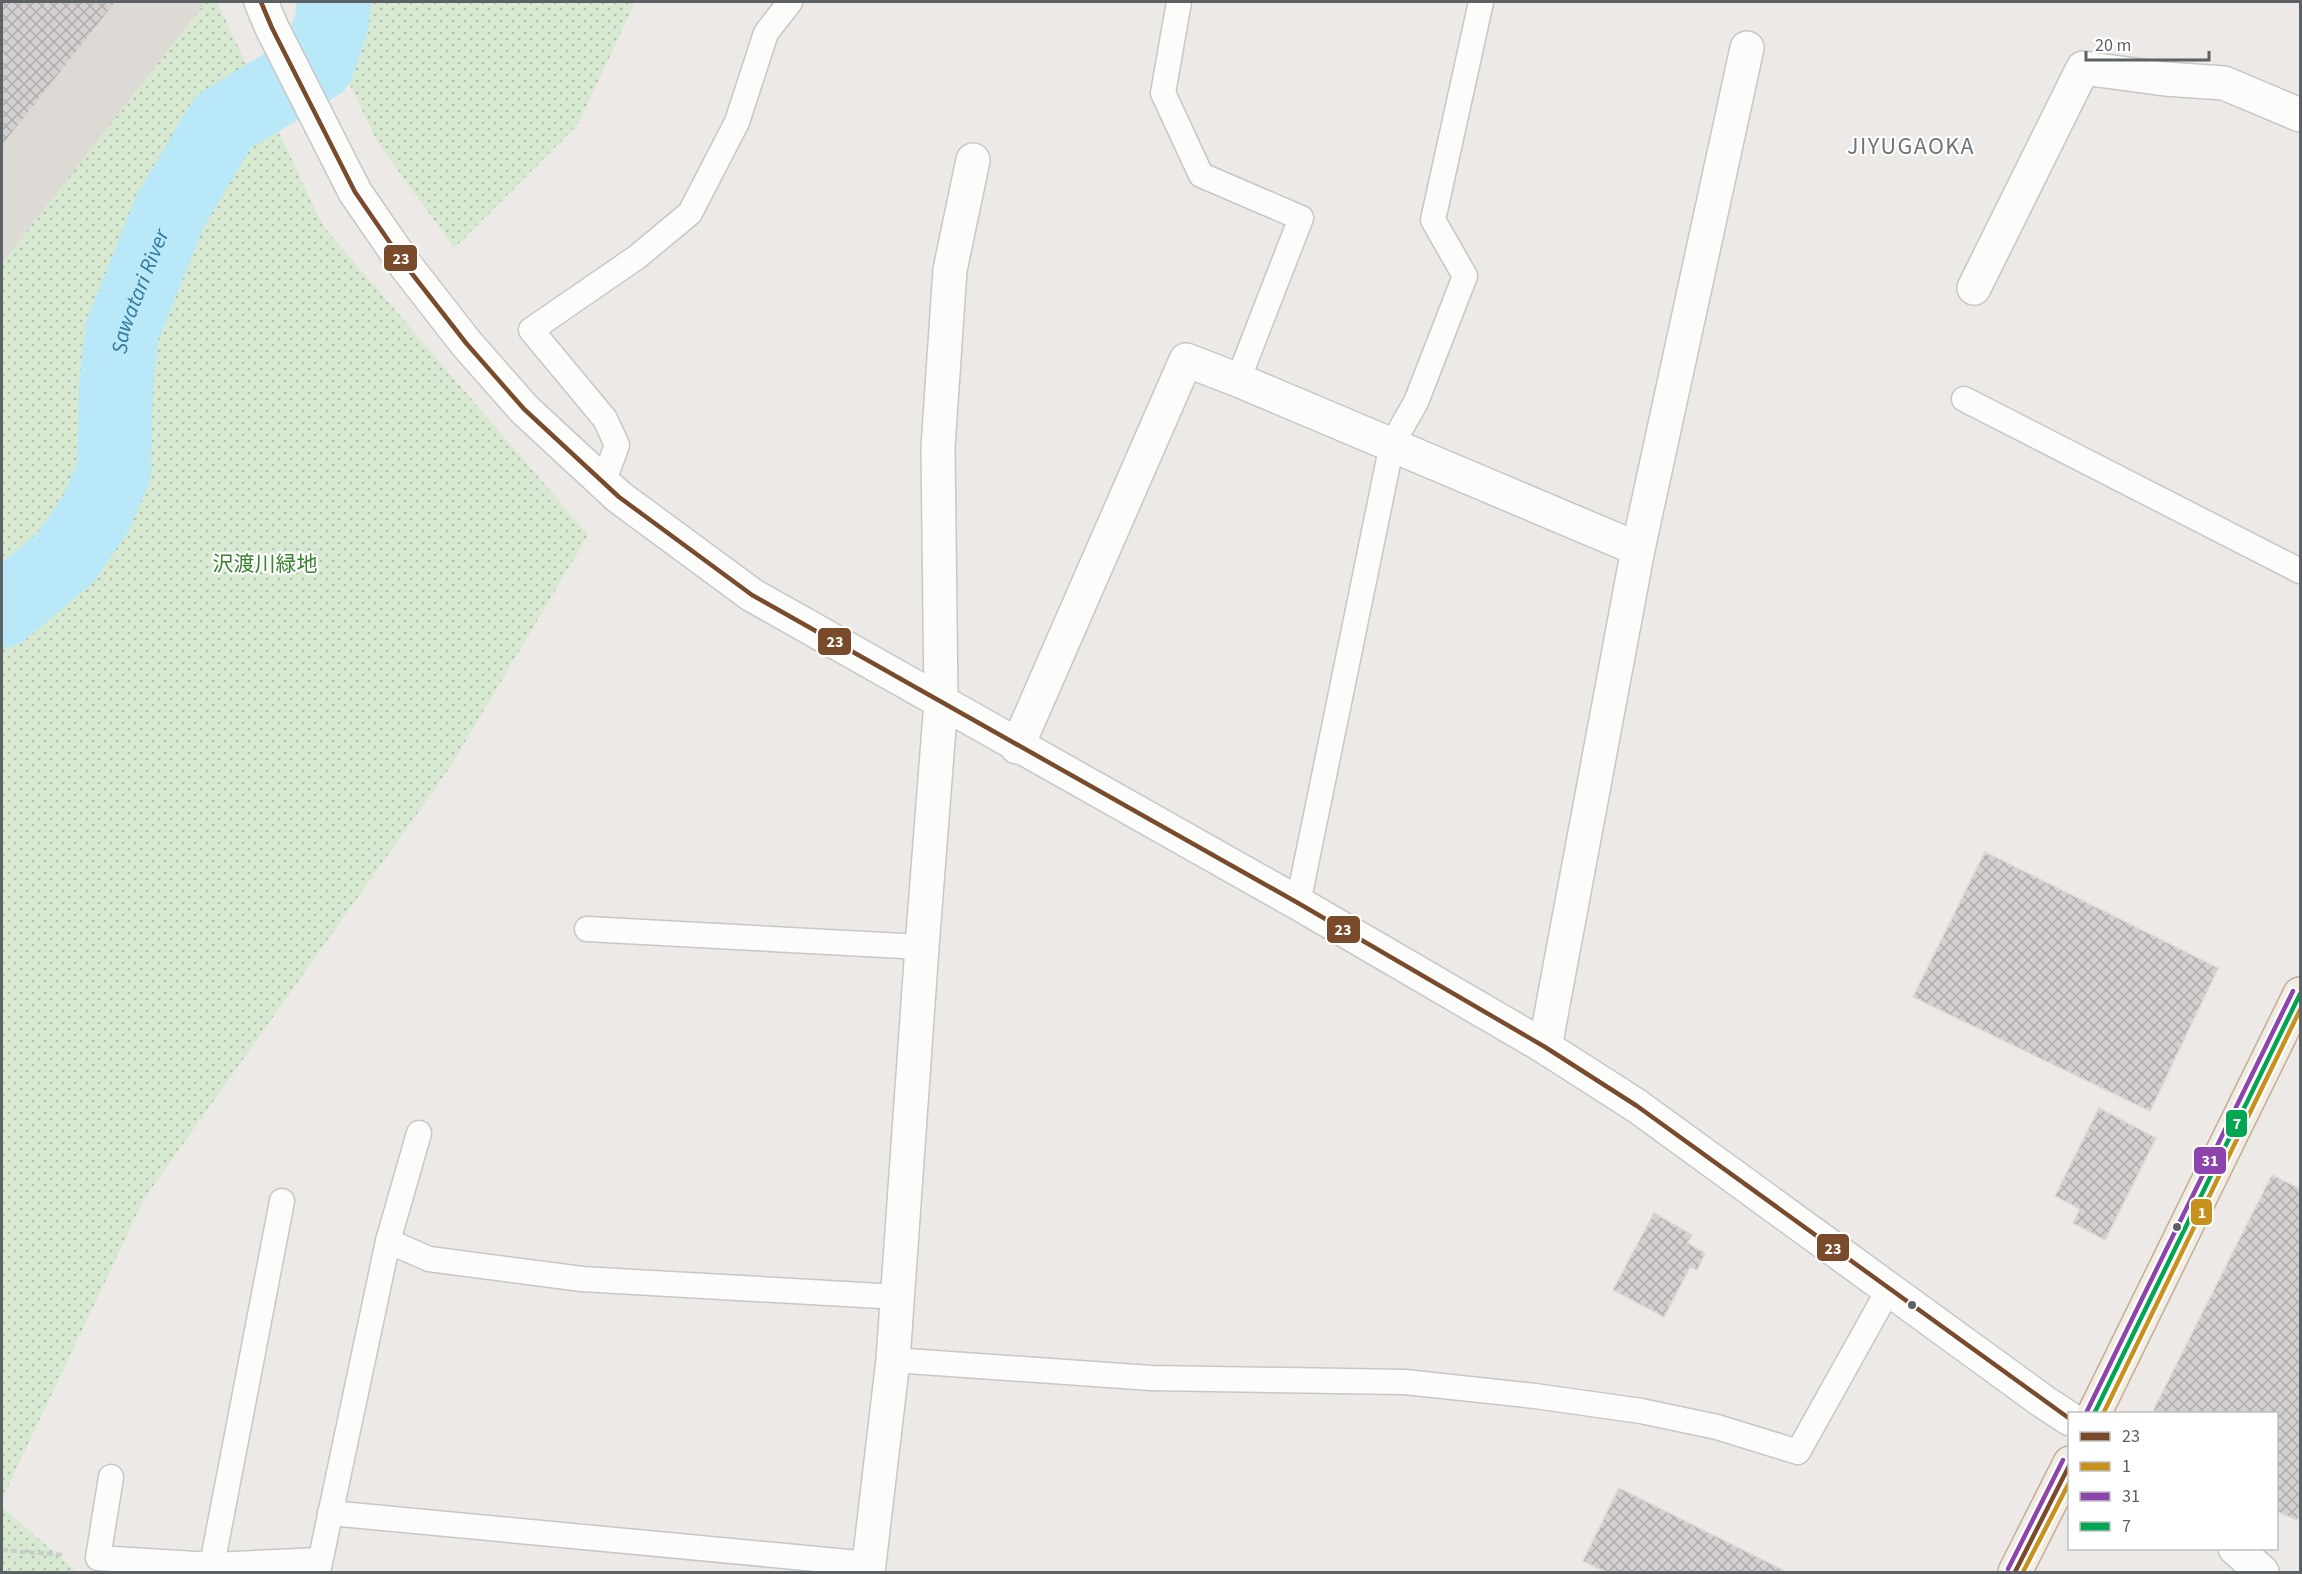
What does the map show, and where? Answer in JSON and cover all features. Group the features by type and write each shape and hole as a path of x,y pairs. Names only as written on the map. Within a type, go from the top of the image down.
{"highway":[{"path":"2094,1412 2301,994"},
{"path":"2015,1572 2068,1467"}],"street":[{"path":"261,2 355,192 406,266 466,343 524,409 610,490 752,596 1298,903 1545,1047 1637,1106 2068,1418"},
{"path":"1545,1047 1638,549 1747,48"},
{"path":"1974,288 2083,68 2165,79 2224,83 2301,115"},
{"path":"869,1568 893,1360 941,702 938,447 950,270 973,160"},
{"path":"1017,747 1186,360 1392,444 1638,549"},
{"path":"2237,1550 2262,1572"}],"lane":[{"path":"610,490 617,445 605,419 531,330 637,257 690,213 737,122 766,33 790,2"},
{"path":"1179,2 1163,93 1201,175 1301,218 1238,380"},
{"path":"1298,903 1392,444 1416,402 1465,276 1433,220 1481,2"},
{"path":"1964,399 2301,571"},
{"path":"587,929 922,947"},
{"path":"111,1477 98,1558 212,1564 319,1566 388,1241 419,1133"},
{"path":"212,1564 282,1201"},
{"path":"388,1241 429,1260 582,1279 898,1297"},
{"path":"893,1360 1150,1378 1405,1382 1535,1396 1641,1411 1717,1427 1798,1452 1889,1289"},
{"path":"330,1513 869,1568"}],"path":[{"path":"2,1550 98,1558"}],"shaded area":[{"path":"2,2 206,2 2,263"}],"green space":[{"name":"沢渡川緑地","path":"206,2 217,2 323,226 588,535 450,767 144,1199 2,1499 2,263"},
{"path":"310,2 635,2 578,124 454,248 377,141"},
{"path":"2,1507 77,1572 2,1572"}],"building":[{"path":"2,2 44,2 47,4 50,2 116,2 2,146 2,63 6,57 2,55"},
{"path":"1985,852 2218,968 2150,1111 1913,997"},
{"path":"2099,1108 2156,1138 2105,1240 2073,1223 2080,1209 2055,1196"},
{"path":"2272,1175 2300,1189 2300,1513 2297,1520 2278,1512 2278,1412 2154,1412"},
{"path":"1654,1213 1692,1235 1687,1243 1705,1253 1697,1270 1690,1267 1664,1317 1613,1290"},
{"path":"1619,1488 1787,1572 1606,1572 1583,1561"}],"waterway":[{"name":"Sawatari River","path":"2,611 66,557 96,513 114,471 116,385 122,332 170,211 223,122 318,64 332,21 334,2"}],"transit line":[{"name":"23","path":"261,2 355,192 406,266 466,343 524,409 619,497 752,595 1298,903 1545,1047 1637,1106 2068,1418"},
{"name":"31","path":"2087,1411 2293,991"},
{"name":"7","path":"2095,1412 2300,994"},
{"name":"1","path":"2104,1412 2300,1010"},
{"name":"31","path":"2008,1569 2063,1460"},
{"name":"23","path":"2015,1572 2068,1468"},
{"name":"1","path":"2023,1572 2068,1485"}],"district":[{"name":"JIYUGAOKA","path":"1911,146"}]}
